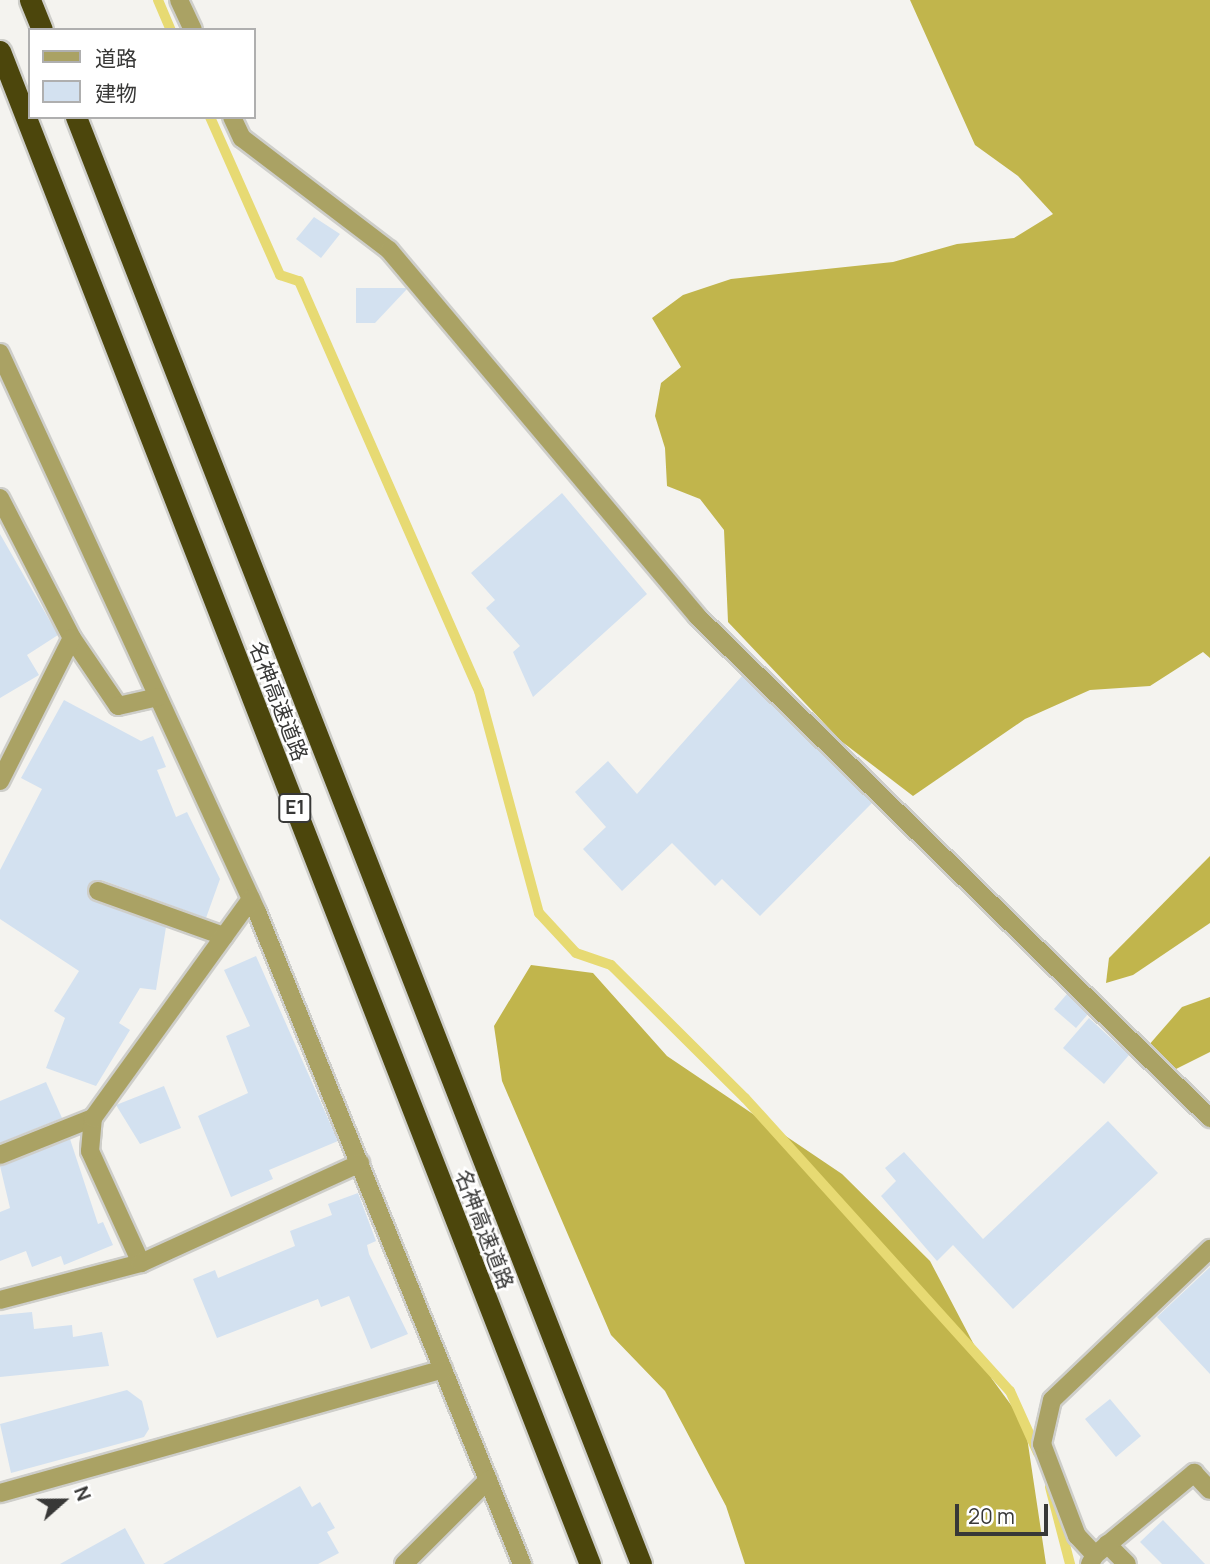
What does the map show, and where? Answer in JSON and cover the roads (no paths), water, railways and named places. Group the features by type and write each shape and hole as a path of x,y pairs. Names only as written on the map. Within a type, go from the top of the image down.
{"highway":[{"path":"30,0 41,28"},
{"name":"名神高速道路","path":"0,51 590,1564"},
{"name":"名神高速道路","path":"77,119 641,1564"}],"street":[{"path":"180,0 192,28"},
{"path":"233,119 242,138 389,250 697,616 1210,1118"},
{"path":"0,353 251,898 522,1564"},
{"path":"0,499 72,638 118,706 158,697"},
{"path":"0,781 72,638"},
{"path":"98,891 224,936"},
{"path":"141,1263 90,1151 93,1118 251,898"},
{"path":"0,1155 93,1118"},
{"path":"0,1300 141,1263 360,1163"},
{"path":"1127,1564 1097,1554 1077,1536 1042,1444 1052,1400 1210,1249"},
{"path":"0,1493 443,1369"},
{"path":"1097,1554 1194,1473 1210,1490"},
{"path":"404,1564 488,1480"}],"waterway":[{"path":"158,0 170,28"},
{"path":"211,119 280,275 299,281 479,691 539,913 576,953 611,965 745,1098 1010,1391 1038,1453"},
{"path":"1050,1487 1070,1564"}]}
